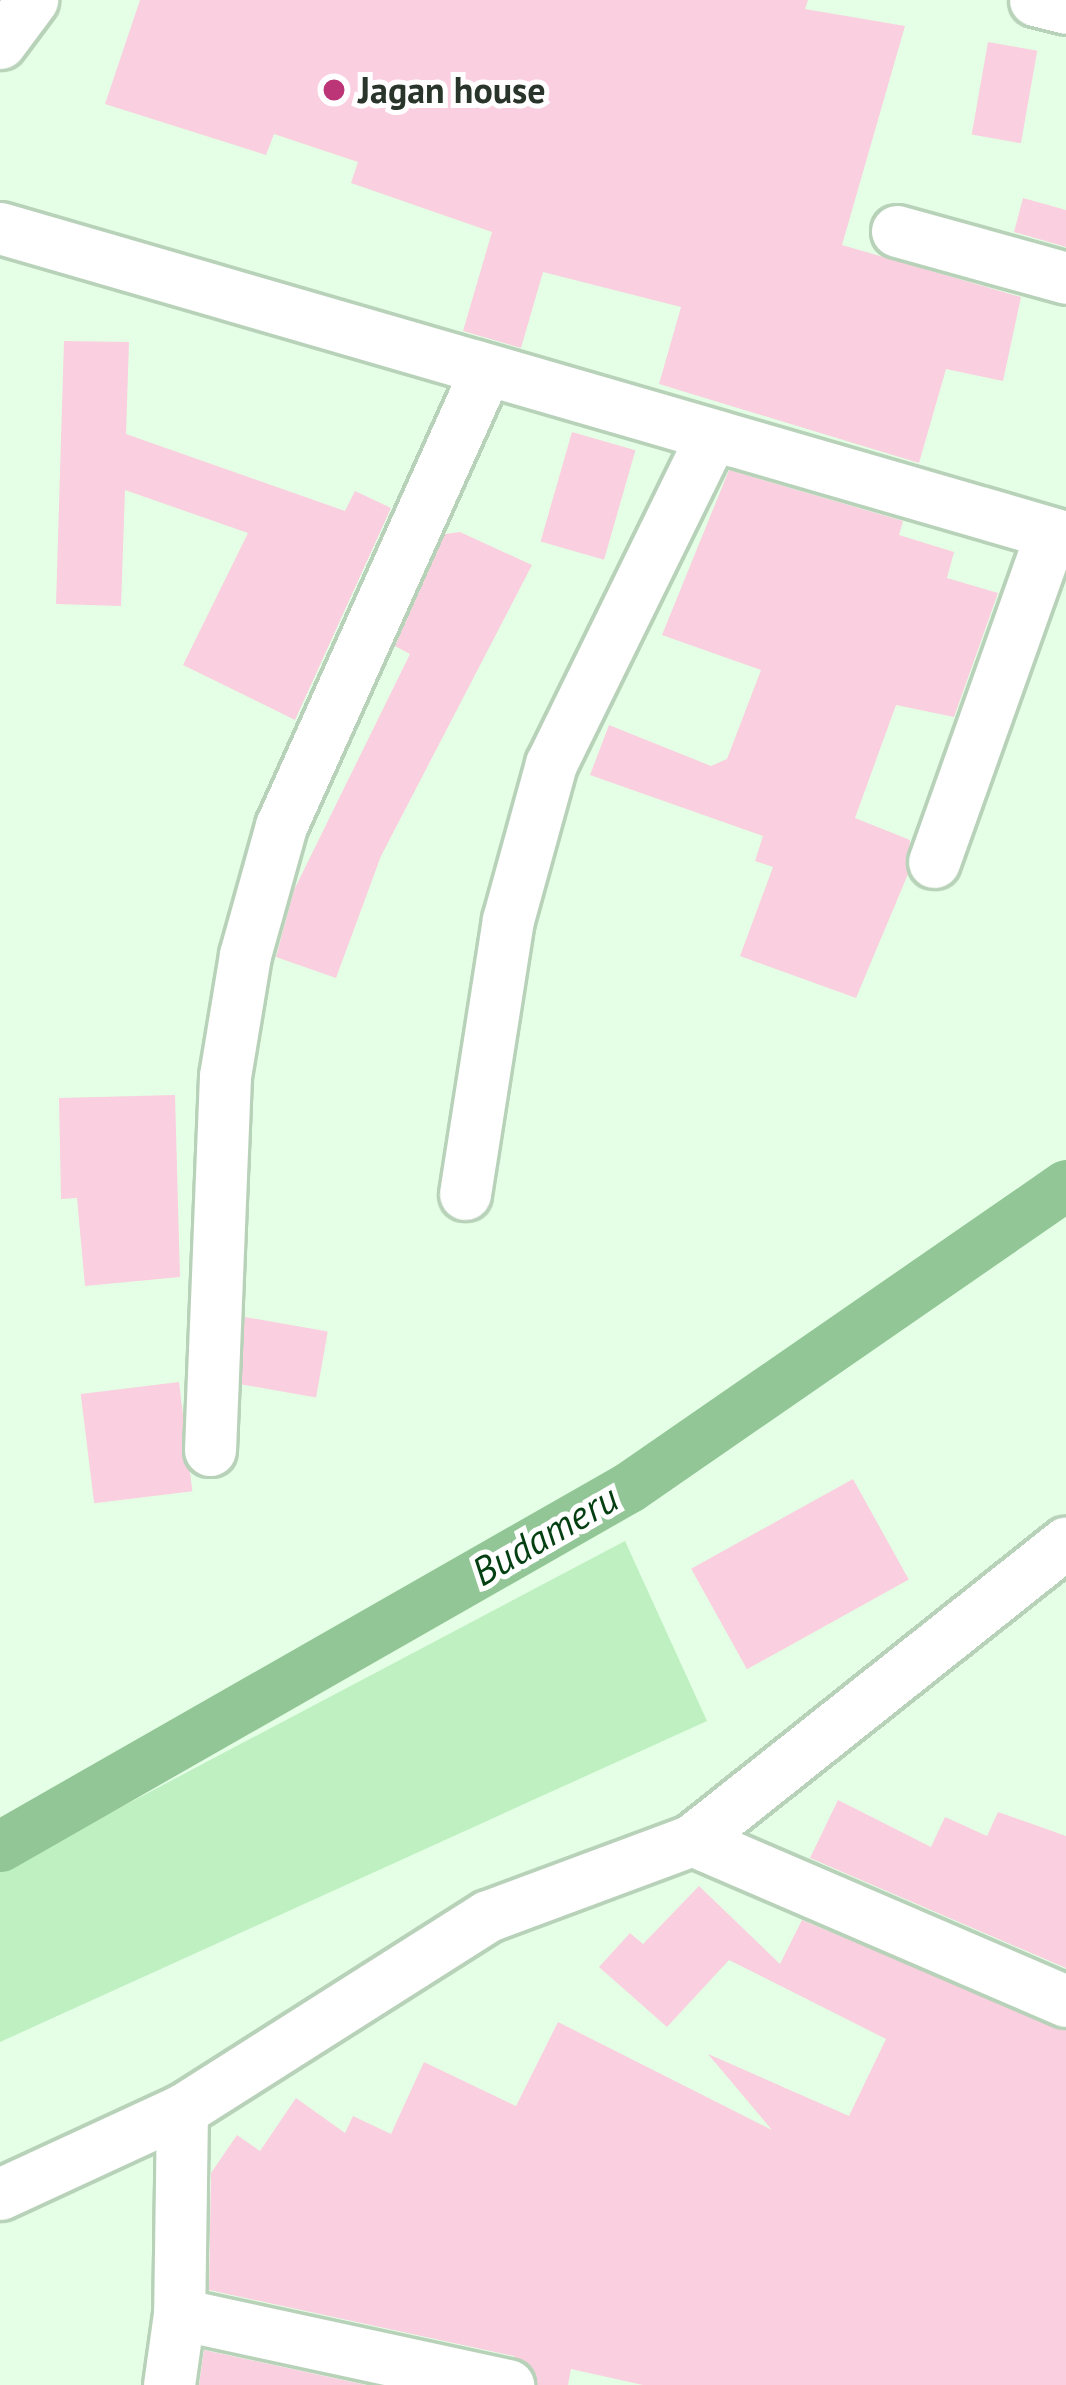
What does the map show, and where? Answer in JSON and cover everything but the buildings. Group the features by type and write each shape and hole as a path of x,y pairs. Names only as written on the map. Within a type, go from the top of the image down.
{"street":[{"path":"0,43 32,0"},
{"path":"1035,0 1066,8"},
{"path":"0,228 1058,535 934,862"},
{"path":"897,230 1066,278"},
{"path":"210,1450 223,1097 245,955 281,826 486,370"},
{"path":"465,1194 508,920 551,764 712,436"},
{"path":"0,2194 182,2110 488,1916 692,1840 1066,1543"},
{"path":"692,1840 1066,2001"},
{"path":"170,2385 179,2314 182,2110"},
{"path":"179,2314 508,2385"}],"green space":[{"path":"625,1541 707,1721 0,2042 0,1871"}],"waterway":[{"name":"Budameru","path":"0,1846 629,1487 1066,1185"}],"place":[{"name":"Jagan house","path":"334,90"}]}
